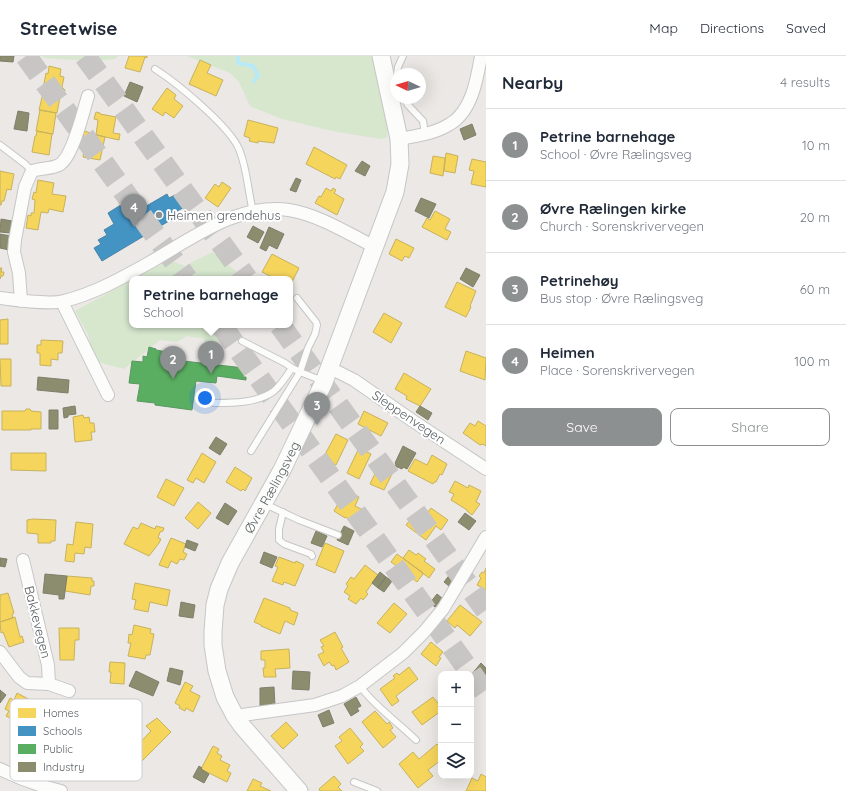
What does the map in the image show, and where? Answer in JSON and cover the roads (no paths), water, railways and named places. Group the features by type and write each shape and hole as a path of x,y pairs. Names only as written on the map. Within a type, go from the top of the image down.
{"main road":[{"name":"Øvre Rælingsveg","path":"370,56 375,68 390,88"},
{"name":"Øvre Rælingsveg","path":"381,56 390,79"},
{"name":"Øvre Rælingsveg","path":"299,791 252,738 235,716 225,697 217,671 213,645 214,617 219,589 224,576 287,460 327,375 375,247 396,185 400,164 399,138 396,118 397,104"}],"street":[{"path":"399,138 425,134 449,125 460,115 474,89 481,56"},
{"path":"21,301 19,273 14,252 25,187 32,171 54,167 61,164 67,158 72,147 88,96"},
{"path":"0,298 21,301 62,302 81,296 147,264 215,224 252,212 272,209 288,210 307,214 375,247"},
{"path":"62,302 108,395"},
{"name":"Sleppenvegen","path":"327,375 354,380 412,421 486,469"},
{"path":"235,716 315,705 342,696 360,686 403,653 424,632 442,609 486,537"},
{"name":"Bakkevegen","path":"23,560 48,665 49,684"},
{"path":"0,652 19,677 28,683 49,684 69,691"},
{"path":"0,770 10,775"},
{"path":"26,781 61,791"}],"lane":[{"path":"398,68 403,56"},
{"path":"155,69 175,84 223,127 238,147 243,160 252,212"},
{"path":"407,104 423,121 425,134"},
{"path":"0,145 32,171"},
{"path":"251,451 265,431 300,372 317,325 297,298"},
{"path":"242,341 285,362 300,372 327,375"},
{"path":"214,402 232,403 249,401 262,396 275,390 292,368"},
{"path":"263,503 299,520 338,535"},
{"path":"283,512 279,529 279,540 284,544 311,554 312,556"},
{"path":"360,686 367,696 416,740"},
{"path":"354,782 377,791"}],"waterway":[{"path":"92,56 98,64"},
{"path":"238,56 238,63 253,66 258,75 254,81"}],"tunnel":[{"path":"26,56 185,276"},
{"path":"85,56 245,276"},
{"path":"223,328 486,694"},
{"path":"282,328 486,610"}],"place":[{"name":"Heimen grendehus","path":"159,215"},
{"name":"Heimen","path":"134,227"},
{"name":"Petrine barnehage","path":"211,374"},
{"name":"Øvre Rælingen kirke","path":"173,379"},
{"name":"Petrinehøy","path":"317,425"}]}
